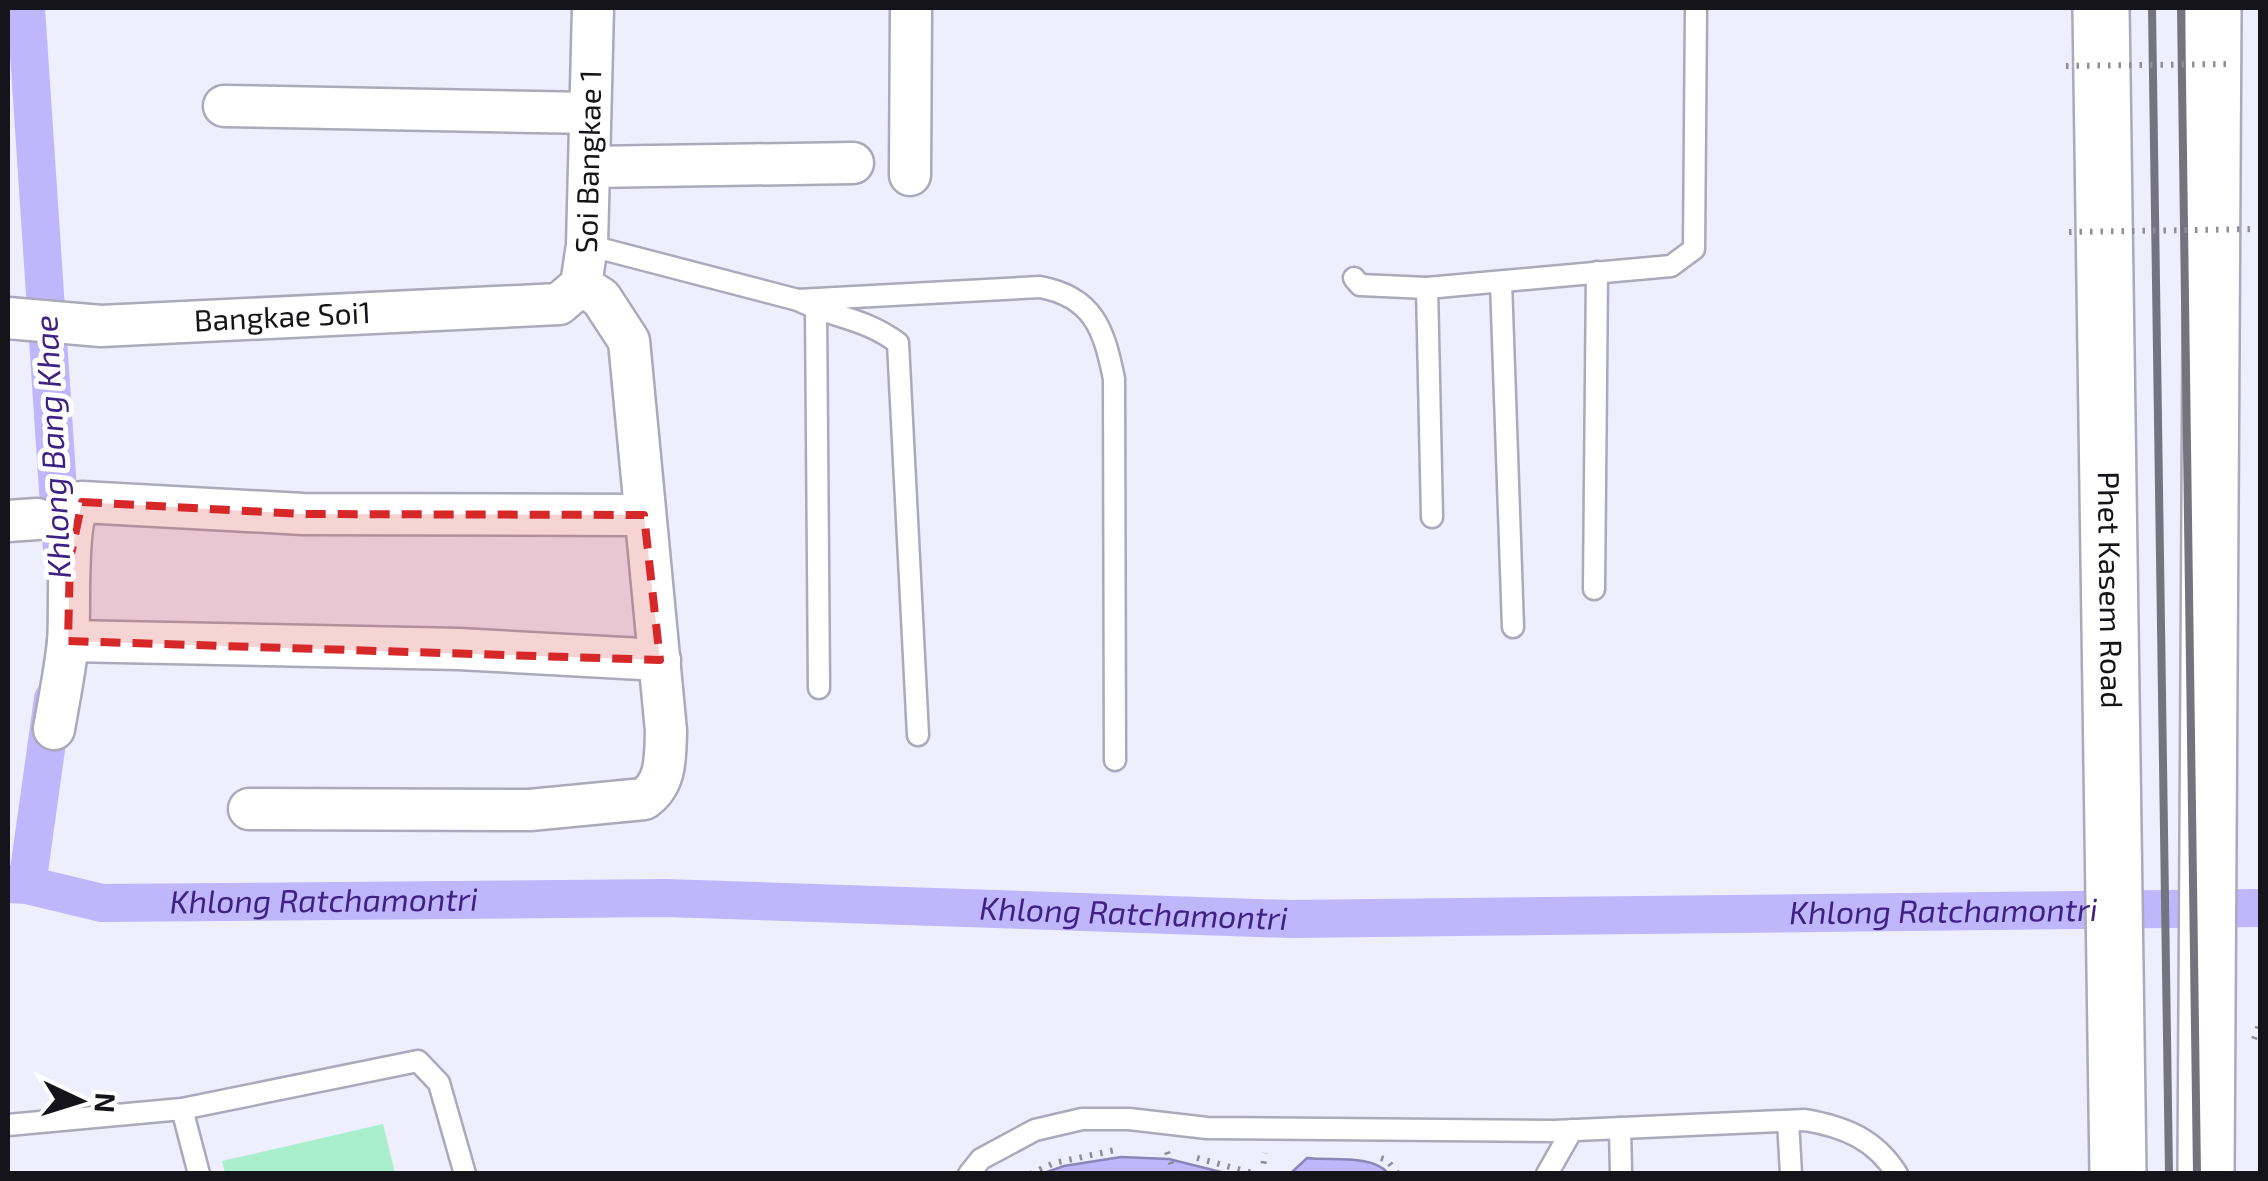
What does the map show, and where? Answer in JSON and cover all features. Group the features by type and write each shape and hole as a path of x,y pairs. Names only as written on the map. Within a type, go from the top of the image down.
{"main road":[{"name":"Phet Kasem Road","path":"2100,8 2118,1174"},
{"path":"2206,1174 2213,8"}],"street":[{"name":"Soi Bangkae 1","path":"570,294 587,245 594,8"},
{"path":"910,8 910,175"},
{"path":"224,106 590,113"},
{"path":"590,167 853,162"},
{"path":"249,809 530,810 644,799 656,790 665,761 666,731 629,341 601,298 570,294"},
{"name":"Bangkae Soi1","path":"8,318 101,326 570,294"},
{"path":"54,729 68,641 76,509 82,502 303,514 644,515"},
{"path":"68,641 459,649 660,660"}],"lane":[{"path":"1354,278 1360,285 1427,288 1500,282 1671,266 1694,249 1696,8"},
{"path":"587,245 878,327 898,343 918,735"},
{"path":"1594,589 1597,272"},
{"path":"1500,282 1514,627"},
{"path":"807,305 1040,287 1064,292 1086,306 1106,339 1114,379 1115,760"},
{"path":"1427,288 1432,517"},
{"path":"807,305 819,688"},
{"path":"8,1125 182,1109 418,1062 439,1083 466,1174"},
{"path":"182,1109 199,1174"},
{"path":"969,1174 981,1158 1034,1130 1082,1119 1129,1119 1207,1128 1572,1130 1788,1121 1838,1126 1872,1142 1897,1174"},
{"path":"1788,1121 1791,1174"},
{"path":"1620,1128 1621,1174"},
{"path":"1548,1174 1572,1130"}],"path":[{"path":"2066,66 2234,64"},
{"path":"2068,232 2257,229"},
{"path":"1030,1174 1054,1163 1121,1149 1136,1150"},
{"path":"1150,1150 1256,1174"},
{"path":"1169,1158 1175,1174"},
{"path":"1387,1160 1398,1174"}],"highlighted area":[{"path":"82,502 303,514 644,515 660,660 68,641 70,559"}],"green space":[{"path":"383,1124 395,1173 225,1173 222,1161"}],"shaded area":[{"path":"1121,1157 1169,1159 1225,1173 1044,1173"},
{"path":"1307,1158 1362,1161 1388,1173 1291,1173"}],"waterway":[{"name":"Khlong Bang Khae","path":"26,8 62,550"},
{"name":"Khlong Bang Khae","path":"27,885 53,699"},
{"name":"Khlong Ratchamontri","path":"8,884 102,903 666,898 1290,919 2260,908"}],"railway":[{"path":"2152,8 2169,1174"},
{"path":"2181,8 2197,1174"}]}
